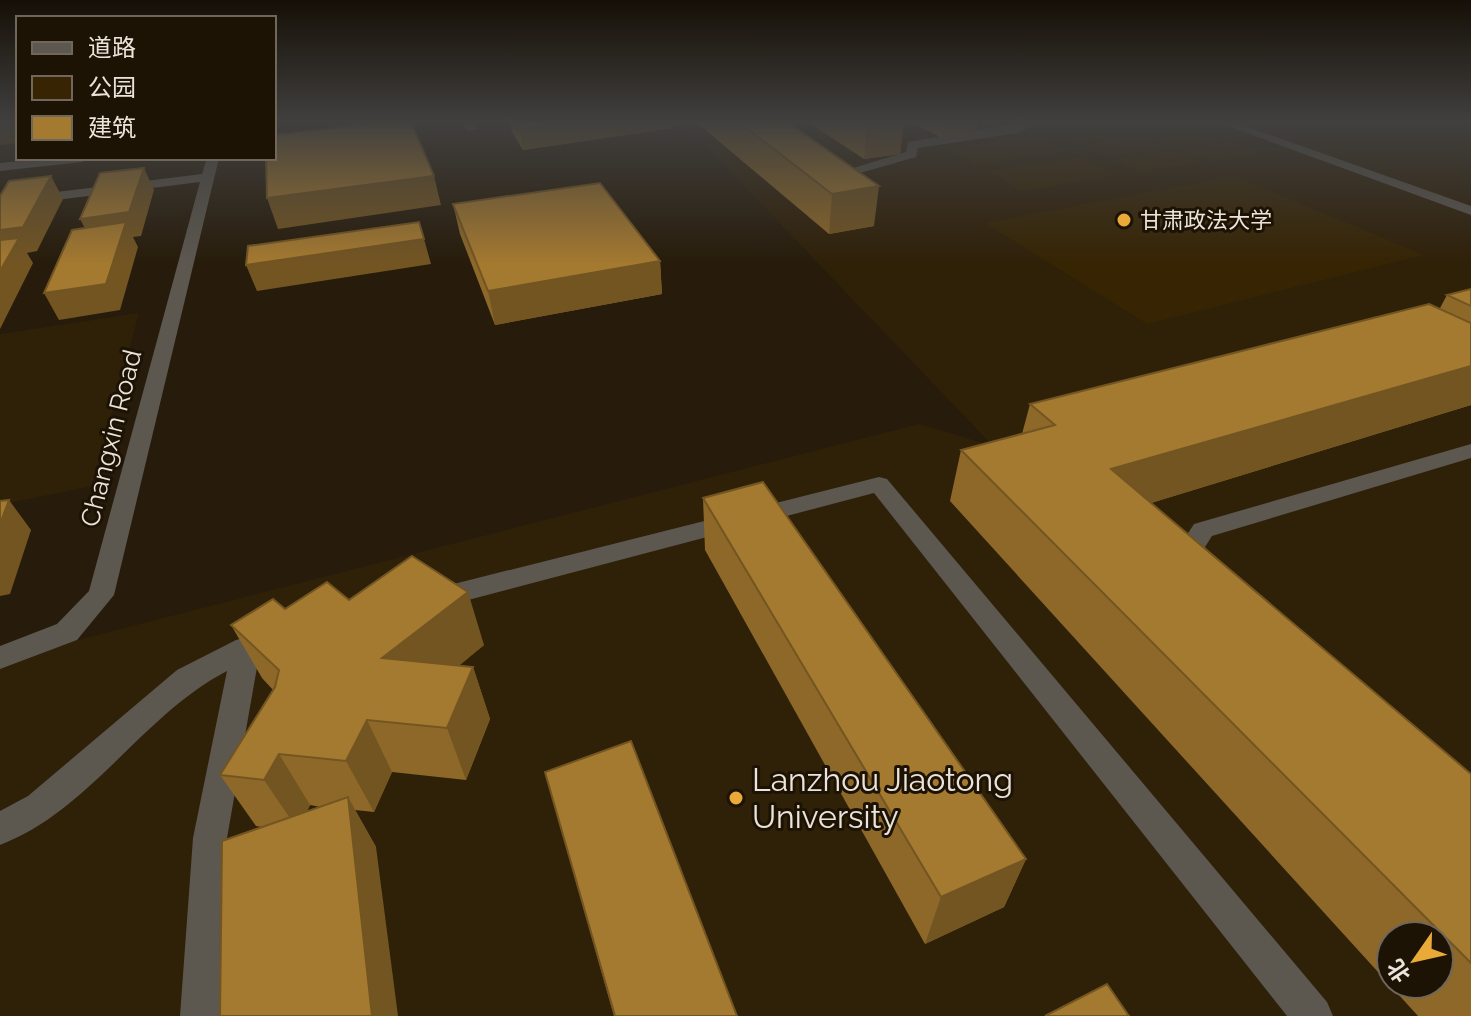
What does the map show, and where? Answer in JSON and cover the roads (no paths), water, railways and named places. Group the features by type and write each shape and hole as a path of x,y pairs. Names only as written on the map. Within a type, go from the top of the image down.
{"street":[{"name":"Changxin Road","path":"0,203 202,169"},
{"name":"Changxin Road","path":"0,658 67,632 101,595 210,169"},
{"path":"844,173 857,169"},
{"path":"1355,169 1471,211"},
{"path":"1226,590 1214,580 1192,547 1203,530 1471,451"},
{"path":"400,608 879,484 1313,1016"},
{"path":"0,829 40,807 187,678 246,648 307,632"},
{"path":"200,1016 210,838 246,648"}],"place":[{"name":"甘肃政法大学","path":"1124,220"},
{"name":"Lanzhou Jiaotong University","path":"736,798"}]}
